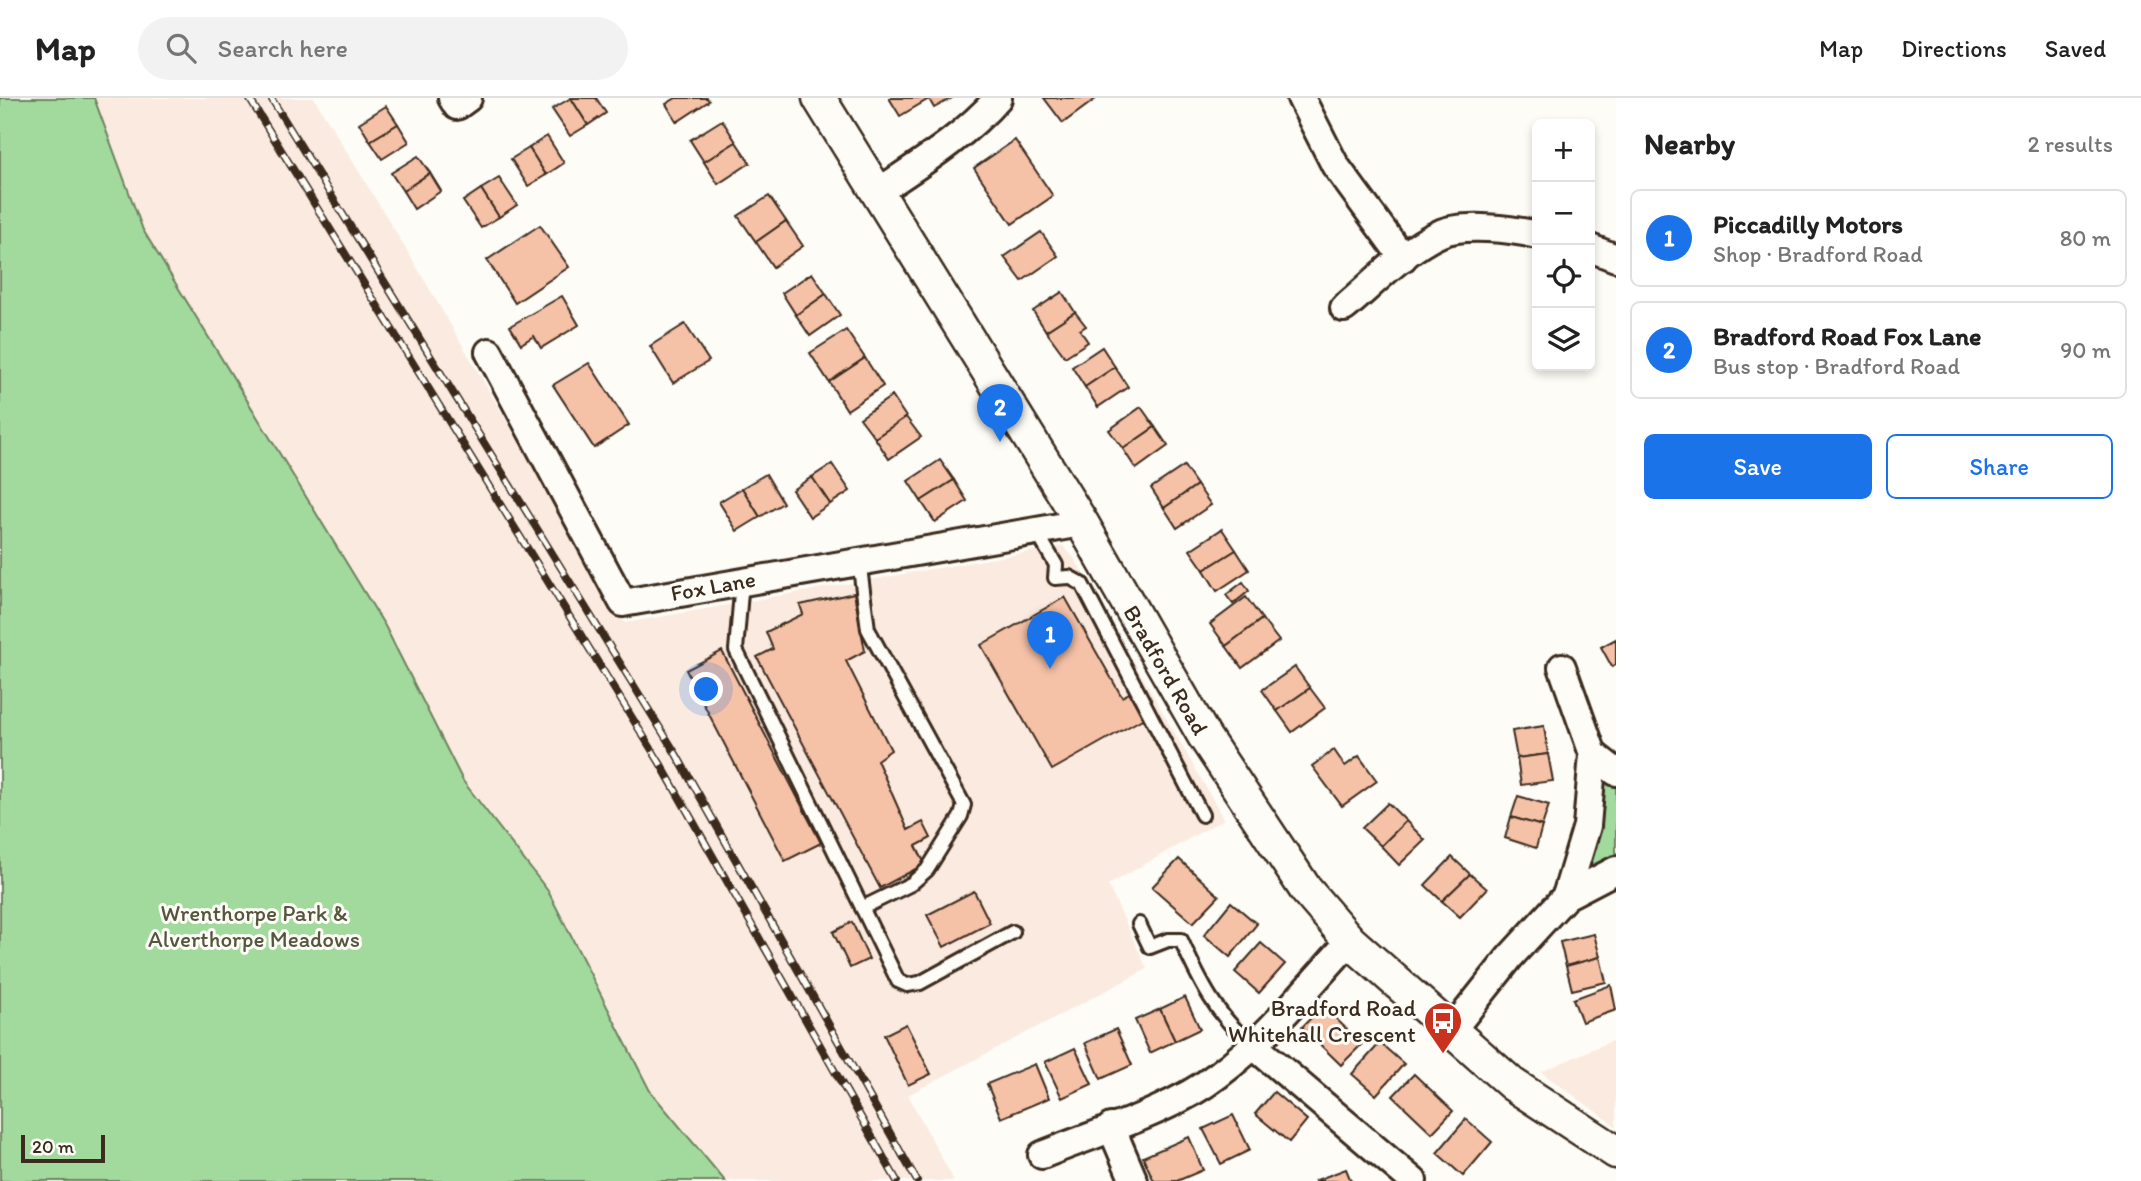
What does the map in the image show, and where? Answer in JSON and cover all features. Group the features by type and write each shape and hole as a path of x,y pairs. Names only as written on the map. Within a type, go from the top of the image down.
{"street":[{"path":"452,98 457,106 468,98"},
{"name":"Bradford Road","path":"819,98 1082,523 1225,769 1306,890 1350,941 1512,1084 1616,1152"},
{"path":"878,192 951,144 978,121 998,98"},
{"path":"1301,98 1335,165 1403,258"},
{"path":"1344,309 1403,258 1440,233 1476,228 1532,234"},
{"path":"1595,250 1616,258"},
{"name":"Fox Lane","path":"489,352 623,603 1082,523"},
{"path":"1562,667 1593,754 1587,826 1566,896"},
{"path":"1593,754 1616,772"},
{"path":"1452,1030 1510,957 1566,896 1616,870"},
{"path":"1042,1155 1171,1102 1217,1076 1253,1045 1350,941"},
{"path":"1253,1045 1413,1181"},
{"path":"1111,1127 1134,1181"}],"lane":[{"path":"1036,531 1056,565 1055,578 1069,577 1082,584 1202,815"},
{"path":"859,560 868,629 964,806 961,816 927,870 911,884 862,908"},
{"path":"742,581 735,632 736,650 898,981 907,985 920,983 1013,932"},
{"path":"1139,924 1150,947 1168,940 1181,940 1204,991 1238,1033 1253,1045"}],"shaded area":[{"path":"36,98 314,98 409,254 625,623 1063,546 1075,559 1224,819 1108,885 1147,969 908,1095 954,1181 725,1181 650,1091 548,891 463,781 386,627"},
{"path":"1616,1039 1616,1126 1541,1072"}],"green space":[{"name":"Wrenthorpe Park & Alverthorpe Meadows","path":"0,98 94,98 143,230 385,626 463,781 548,891 650,1091 725,1181 0,1181"},
{"path":"1593,754 1616,772 1616,870 1566,896"}],"building":[{"path":"571,98 588,125 570,136 552,109"},
{"path":"571,98 596,98 606,113 588,125"},
{"path":"676,98 707,98 709,101 677,122 666,104"},
{"path":"889,98 952,98 934,108 929,99 900,116"},
{"path":"1044,98 1097,98 1063,123"},
{"path":"386,106 398,124 370,141 359,123"},
{"path":"722,120 736,142 704,162 690,140"},
{"path":"398,124 409,142 382,159 370,141"},
{"path":"547,136 564,163 546,175 529,148"},
{"path":"1015,140 1053,196 1012,224 974,168"},
{"path":"736,142 750,163 718,184 704,162"},
{"path":"529,148 546,175 528,186 511,159"},
{"path":"418,156 430,173 403,191 391,173"},
{"path":"430,173 441,191 414,209 403,191"},
{"path":"499,178 517,205 499,217 481,189"},
{"path":"481,189 499,217 481,228 463,201"},
{"path":"769,196 786,221 756,242 738,216"},
{"path":"786,221 803,246 773,267 756,242"},
{"path":"540,225 569,267 515,303 487,260"},
{"path":"1041,232 1058,256 1022,281 1004,257"},
{"path":"812,273 826,294 796,315 782,293"},
{"path":"1062,292 1075,312 1046,331 1033,311"},
{"path":"826,294 840,315 810,336 796,315"},
{"path":"562,296 579,325 541,348 534,336 521,344 510,326"},
{"path":"1075,312 1086,326 1080,330 1088,342 1065,357 1046,331"},
{"path":"685,324 709,361 673,383 650,346"},
{"path":"846,330 865,358 829,382 810,353"},
{"path":"1102,347 1115,367 1085,387 1072,367"},
{"path":"865,358 883,386 847,410 829,382"},
{"path":"589,363 629,425 594,448 553,385"},
{"path":"1115,367 1128,387 1098,407 1085,387"},
{"path":"892,396 906,417 875,438 860,418"},
{"path":"1141,407 1155,427 1123,449 1109,430"},
{"path":"906,417 921,437 889,459 875,438"},
{"path":"1155,427 1168,446 1136,469 1123,449"},
{"path":"940,460 954,480 921,501 908,481"},
{"path":"832,464 850,491 830,504 812,477"},
{"path":"1184,466 1197,485 1164,508 1151,488"},
{"path":"766,474 783,503 760,517 742,488"},
{"path":"812,477 830,504 810,517 792,490"},
{"path":"954,480 967,501 935,522 921,501"},
{"path":"1197,485 1211,505 1177,528 1164,508"},
{"path":"742,488 760,517 737,531 719,502"},
{"path":"1222,529 1236,550 1204,570 1190,550"},
{"path":"1236,550 1249,570 1217,591 1204,570"},
{"path":"1243,582 1249,591 1233,604 1226,595"},
{"path":"854,593 865,651 846,661 891,750 877,760 908,830 923,822 931,838 916,846 925,864 880,888 757,657 773,649 766,632 803,614 800,605"},
{"path":"1065,597 1122,697 1129,693 1144,718 1052,770 981,645"},
{"path":"1246,597 1262,619 1226,646 1210,624"},
{"path":"1262,619 1279,641 1242,668 1226,646"},
{"path":"1616,639 1616,665 1612,667 1601,647"},
{"path":"722,651 821,843 785,861 686,670"},
{"path":"1295,667 1310,688 1277,711 1262,690"},
{"path":"1310,688 1325,708 1292,732 1277,711"},
{"path":"1544,726 1548,754 1517,758 1512,731"},
{"path":"1334,750 1345,766 1359,756 1377,781 1342,806 1312,766"},
{"path":"1548,754 1553,781 1521,785 1517,758"},
{"path":"1518,796 1549,805 1542,826 1511,817"},
{"path":"1388,803 1406,821 1381,846 1362,828"},
{"path":"1511,817 1542,826 1536,848 1505,838"},
{"path":"1406,821 1425,840 1399,865 1381,846"},
{"path":"1452,857 1470,874 1442,901 1425,885"},
{"path":"1179,859 1219,896 1193,923 1152,887"},
{"path":"1470,874 1487,889 1460,917 1442,901"},
{"path":"974,891 990,923 944,947 927,915"},
{"path":"1231,902 1257,924 1230,957 1204,935"},
{"path":"852,922 869,959 850,968 833,932"},
{"path":"1594,934 1600,957 1566,966 1560,942"},
{"path":"1261,943 1285,964 1259,993 1235,972"},
{"path":"1600,957 1606,982 1572,990 1566,966"},
{"path":"1611,985 1616,1010 1582,1022 1573,999"},
{"path":"1185,997 1200,1029 1175,1041 1160,1009"},
{"path":"1323,1006 1362,1044 1341,1065 1302,1027"},
{"path":"1160,1009 1175,1041 1150,1053 1135,1020"},
{"path":"906,1024 931,1074 908,1085 884,1035"},
{"path":"1116,1029 1132,1065 1101,1079 1085,1043"},
{"path":"1380,1043 1404,1064 1376,1095 1352,1074"},
{"path":"1075,1048 1092,1084 1062,1098 1045,1062"},
{"path":"1035,1064 1049,1098 1001,1118 987,1084"},
{"path":"1414,1074 1453,1111 1432,1133 1393,1096"},
{"path":"1274,1092 1307,1120 1289,1142 1255,1114"},
{"path":"1233,1115 1250,1150 1221,1164 1203,1129"},
{"path":"1466,1119 1492,1142 1463,1176 1437,1153"},
{"path":"1189,1137 1203,1170 1177,1181 1154,1181 1143,1157"},
{"path":"1346,1169 1351,1181 1314,1181"}],"railway":[{"path":"249,98 660,763 897,1181"},
{"path":"271,98 676,754 917,1181"}],"place":[{"name":"Bradford Road Fox Lane","path":"1000,442"},
{"name":"Piccadilly Motors","path":"1050,669"},
{"name":"Bradford Road Whitehall Crescent","path":"1443,1055"}]}
